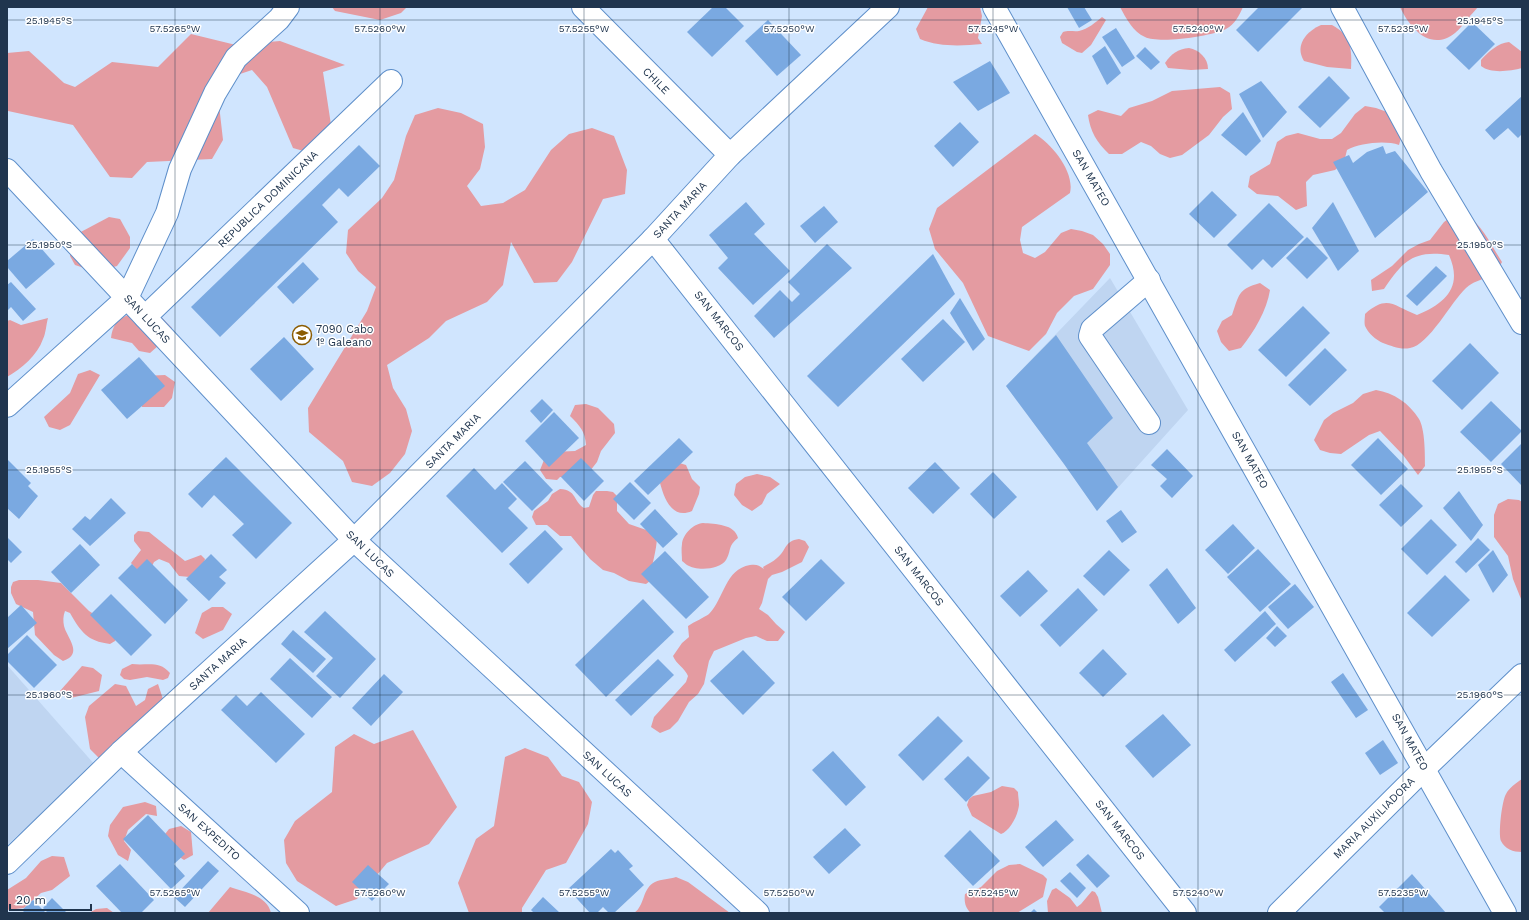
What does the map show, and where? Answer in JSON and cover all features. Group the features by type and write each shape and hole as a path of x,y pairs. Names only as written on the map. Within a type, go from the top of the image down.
{"street":[{"path":"7,406 127,298 167,213 180,169 215,93 236,58 279,19 288,7"},
{"name":"CHILE","path":"583,7 730,155"},
{"name":"SANTA MARIA","path":"7,863 121,752 354,540 654,239 730,155 888,7"},
{"name":"SAN MATEO","path":"994,7 1506,913"},
{"path":"1342,7 1431,171 1522,324"},
{"name":"REPUBLICA DOMINICANA","path":"145,317 391,81"},
{"name":"SAN LUCAS","path":"7,170 354,540 758,913"},
{"name":"SAN MARCOS","path":"654,239 1185,913"},
{"path":"1149,280 1092,330 1090,336 1149,423"},
{"name":"MARIA AUXILIADORA","path":"1278,913 1522,675"},
{"name":"SAN EXPEDITO","path":"121,752 298,913"}],"shaded area":[{"path":"332,7 407,7 401,13 380,20 335,11"},
{"path":"928,7 980,7 982,16 978,38 982,44 942,45 920,39 916,29"},
{"path":"1120,7 1243,7 1234,22 1226,29 1219,32 1186,38 1162,40 1145,37 1137,32 1130,24"},
{"path":"1400,7 1478,7 1455,33 1438,40 1430,39 1415,30 1409,23"},
{"path":"1102,17 1106,20 1091,45 1082,53 1077,52 1062,43 1060,37 1063,32 1086,29"},
{"path":"1321,25 1332,25 1347,38 1351,55 1351,69 1327,67 1304,61 1301,55 1301,44 1311,31"},
{"path":"191,34 236,45 280,41 345,65 323,72 333,138 314,154 293,148 267,87 252,70 231,77 218,96 223,140 212,159 147,162 132,178 110,177 73,125 8,111 7,109 7,53 29,51 64,83 75,87 112,62 158,67"},
{"path":"1509,42 1522,52 1522,68 1506,71 1495,71 1485,69 1481,66 1481,60 1490,51 1501,44"},
{"path":"1189,48 1205,58 1208,69 1191,70 1168,68 1165,63 1175,52"},
{"path":"1220,87 1230,93 1232,109 1223,117 1209,135 1182,155 1170,158 1160,154 1151,146 1141,142 1122,154 1109,154 1101,146 1090,126 1088,115 1098,110 1121,116 1129,108 1152,101 1172,91"},
{"path":"1365,106 1387,112 1402,134 1399,145 1393,143 1373,143 1347,150 1344,162 1335,170 1313,175 1306,182 1307,206 1296,210 1278,196 1257,194 1248,187 1250,176 1270,164 1277,142 1286,136 1298,133 1320,139 1332,139 1341,133 1355,114"},
{"path":"438,108 461,113 483,124 485,147 480,169 467,186 481,206 503,203 525,190 551,150 569,134 592,128 614,136 627,170 625,194 603,199 572,262 557,282 534,283 511,242 503,285 487,302 446,321 429,338 387,365 393,388 406,409 412,431 405,454 390,473 372,486 352,482 343,461 309,432 308,408 367,311 376,287 358,271 346,253 348,230 382,198 394,180 406,136 415,115"},
{"path":"1035,134 1048,144 1061,159 1066,168 1071,185 1070,193 1022,227 1020,240 1023,253 1035,258 1045,252 1061,233 1071,229 1093,235 1103,244 1110,254 1110,265 1093,289 1074,296 1057,313 1046,334 1029,351 988,336 963,283 935,249 929,229 937,208"},
{"path":"1466,214 1482,230 1502,262 1498,269 1490,276 1471,284 1466,288 1432,331 1417,345 1410,348 1399,348 1378,340 1366,329 1365,314 1379,304 1385,303 1396,305 1417,315 1427,310 1444,299 1449,292 1453,285 1453,266 1449,255 1426,254 1418,256 1403,265 1384,289 1372,291 1371,280 1392,266 1408,250 1430,240 1444,222 1454,215"},
{"path":"109,217 120,219 130,237 130,248 117,266 96,272 75,265 70,256 70,243 77,234"},
{"path":"1110,278 1188,410 1097,511 1006,386"},
{"path":"1260,283 1270,290 1263,313 1251,335 1241,348 1229,351 1221,342 1217,331 1222,321 1232,315 1236,302 1243,290"},
{"path":"141,310 147,310 155,313 172,328 167,338 150,353 139,351 132,343 111,338 112,331 117,322 125,316"},
{"path":"48,318 44,337 37,351 23,366 7,377 7,321 10,320 21,325"},
{"path":"90,370 100,375 70,425 60,430 49,427 44,417 70,393 78,374"},
{"path":"165,375 175,382 172,398 164,407 142,407 138,386 143,376"},
{"path":"1376,390 1395,396 1406,404 1415,413 1421,423 1424,435 1425,466 1418,475 1403,455 1380,431 1369,435 1341,454 1320,450 1314,440 1324,420 1333,413 1353,403 1363,394"},
{"path":"586,404 598,408 614,424 615,433 601,451 597,462 590,471 572,477 560,477 557,480 546,479 540,470 544,460 552,452 575,451 586,445 581,429 570,416 575,405"},
{"path":"676,462 686,465 692,479 700,487 699,494 692,511 685,513 679,513 670,506 660,483"},
{"path":"757,474 770,477 780,484 767,494 762,504 752,511 742,505 734,495 736,484 745,477"},
{"path":"560,489 569,491 584,508 589,507 596,491 613,492 617,496 617,511 629,524 652,532 657,536 650,581 646,584 629,581 614,573 603,570 590,559 571,536 560,536 547,525 536,525 532,517 534,511 548,501 552,494"},
{"path":"1508,499 1519,500 1522,502 1522,599 1513,579 1508,556 1494,537 1494,515 1498,504"},
{"path":"703,523 719,524 729,527 736,533 738,538 731,546 726,560 719,566 713,568 702,569 691,567 682,561 682,546 686,533 692,527"},
{"path":"138,531 149,532 185,561 201,555 205,559 203,567 190,577 179,576 169,563 159,559 154,562 149,572 139,572 131,563 141,550 134,541 134,535"},
{"path":"799,539 805,541 809,547 802,562 782,572 772,575 768,579 759,609 768,615 785,632 778,641 767,641 756,636 746,638 714,651 709,661 704,684 698,694 689,702 678,721 670,729 660,733 651,727 654,717 686,682 688,676 687,673 673,656 682,643 689,637 688,626 709,614 735,572 750,565 757,565 764,569 763,567 774,561 788,544"},
{"path":"19,580 38,580 61,583 89,611 120,631 115,641 110,644 102,643 90,638 81,630 70,613 65,611 63,618 64,626 73,650 69,658 63,661 54,655 35,635 33,612 16,604 11,593 11,587 13,582"},
{"path":"212,607 223,607 232,614 223,630 203,639 195,633 202,613"},
{"path":"132,664 152,664 162,666 170,673 168,678 163,680 147,677 130,680 124,679 120,675 122,669"},
{"path":"7,665 95,765 7,845"},
{"path":"82,666 93,668 102,675 99,691 67,699 60,691"},
{"path":"115,684 126,686 136,706 145,700 148,689 158,684 165,705 110,760 99,758 90,749 85,717 89,706"},
{"path":"413,730 457,807 429,844 387,863 357,899 336,906 297,881 286,863 284,840 295,821 332,792 335,747 354,734 374,744"},
{"path":"525,748 548,757 562,776 579,782 592,802 588,824 566,863 546,870 522,908 522,913 469,913 458,883 476,839 494,826 505,757"},
{"path":"1522,779 1522,852 1512,851 1505,846 1500,837 1500,825 1507,792"},
{"path":"1002,786 1014,788 1018,792 1019,805 1013,822 1007,830 1001,834 972,816 967,805 969,799 973,796 991,792"},
{"path":"145,802 156,806 157,816 146,814 128,830 124,841 131,850 128,861 118,855 108,836 110,825 123,807"},
{"path":"181,826 191,832 193,855 184,860 166,848 162,838 169,829"},
{"path":"52,856 64,857 70,876 52,890 41,893 24,908 7,910 7,890 26,878 41,861"},
{"path":"1020,864 1043,875 1047,879 1043,897 1017,913 971,913 967,909 965,904 965,894 981,887 997,871 1009,865"},
{"path":"676,877 688,882 730,913 634,913 638,910 648,888 651,885 657,881"},
{"path":"230,887 260,898 269,907 271,913 208,913"},
{"path":"1056,888 1070,898 1077,907 1092,891 1095,892 1098,897 1102,913 1048,913 1047,901 1052,890"},
{"path":"107,908 114,913 89,913 96,909"}],"building":[{"path":"713,7 725,7 744,26 712,57 687,32"},
{"path":"1067,7 1084,7 1092,20 1079,28"},
{"path":"1259,7 1303,7 1258,52 1236,30"},
{"path":"768,20 801,55 777,76 745,41"},
{"path":"1472,22 1495,44 1469,70 1446,48"},
{"path":"1116,28 1135,58 1122,67 1102,37"},
{"path":"1105,46 1121,73 1107,85 1092,56"},
{"path":"1145,47 1160,62 1151,70 1136,56"},
{"path":"990,61 1010,93 978,111 953,82"},
{"path":"1329,76 1350,98 1320,128 1298,107"},
{"path":"1261,81 1287,112 1263,138 1239,94"},
{"path":"1522,96 1522,134 1518,138 1508,128 1494,140 1485,130"},
{"path":"1243,112 1261,141 1246,156 1221,135"},
{"path":"960,122 979,142 953,167 934,146"},
{"path":"359,145 380,166 348,197 339,188 322,205 338,222 220,337 191,307"},
{"path":"1383,146 1386,154 1395,151 1428,192 1375,238 1333,162 1349,155 1353,163 1367,152"},
{"path":"1212,191 1237,215 1214,238 1189,214"},
{"path":"746,202 765,224 754,234 790,271 753,305 718,268 728,258 709,235"},
{"path":"1333,202 1359,251 1338,271 1312,228"},
{"path":"1269,203 1304,237 1272,268 1263,259 1252,270 1227,245"},
{"path":"824,206 838,222 815,243 800,226"},
{"path":"1307,237 1328,258 1307,279 1286,258"},
{"path":"33,239 55,264 26,289 7,267 7,261"},
{"path":"827,244 852,268 774,338 754,316 780,290 792,302 800,294 788,282"},
{"path":"933,254 955,294 838,407 807,376"},
{"path":"303,262 319,279 293,304 277,287"},
{"path":"1436,266 1447,276 1417,306 1406,296"},
{"path":"11,282 36,309 23,321 11,307 7,311 7,285"},
{"path":"960,298 985,339 973,351 950,313"},
{"path":"1303,306 1330,333 1286,377 1258,350"},
{"path":"943,319 965,342 923,382 901,359"},
{"path":"1056,335 1113,418 1087,443 1118,487 1097,511 1006,386"},
{"path":"284,337 314,369 281,401 250,369"},
{"path":"1470,343 1499,373 1462,410 1432,381"},
{"path":"1325,348 1347,370 1310,406 1288,385"},
{"path":"139,357 165,386 127,419 101,390"},
{"path":"542,399 553,410 541,423 530,411"},
{"path":"1491,401 1522,431 1491,462 1460,432"},
{"path":"554,412 579,438 549,467 525,441"},
{"path":"679,438 693,452 648,495 634,481"},
{"path":"1378,438 1408,469 1381,495 1351,465"},
{"path":"1522,443 1522,486 1501,464"},
{"path":"1167,449 1193,476 1172,498 1160,486 1167,479 1151,465"},
{"path":"226,457 292,523 256,559 232,535 244,524 214,495 202,508 188,494"},
{"path":"581,458 604,481 584,501 561,477"},
{"path":"7,459 31,483 28,486 38,496 19,519 7,508"},
{"path":"525,461 553,490 532,511 503,482"},
{"path":"935,462 960,488 933,514 908,488"},
{"path":"474,468 495,490 502,483 517,499 508,508 528,528 502,553 446,496"},
{"path":"993,472 1017,497 994,519 970,494"},
{"path":"630,482 651,503 634,520 613,499"},
{"path":"1401,484 1423,506 1401,527 1379,505"},
{"path":"1459,491 1483,525 1471,541 1443,508"},
{"path":"111,498 126,513 90,546 72,529 85,516 90,520"},
{"path":"655,509 678,534 663,548 640,524"},
{"path":"1121,510 1137,532 1122,543 1106,521"},
{"path":"1431,519 1457,545 1427,575 1401,549"},
{"path":"1233,524 1255,548 1228,574 1205,550"},
{"path":"545,530 563,549 528,584 509,564"},
{"path":"7,537 22,552 11,563 7,559"},
{"path":"1478,538 1490,550 1466,573 1455,562"},
{"path":"80,544 100,565 71,593 51,572"},
{"path":"1258,549 1291,584 1260,612 1227,577"},
{"path":"1109,550 1130,570 1104,596 1083,576"},
{"path":"1493,550 1508,575 1493,593 1478,565"},
{"path":"665,551 709,597 686,619 641,574"},
{"path":"211,554 227,570 219,577 226,583 209,601 186,579"},
{"path":"147,559 188,600 165,624 118,578 132,564 137,569"},
{"path":"821,559 845,583 806,621 782,597"},
{"path":"1167,568 1196,608 1178,624 1149,585"},
{"path":"1028,570 1048,591 1020,617 1000,596"},
{"path":"1445,575 1470,600 1432,637 1407,613"},
{"path":"1295,584 1314,607 1288,629 1268,607"},
{"path":"1078,588 1098,610 1060,647 1040,625"},
{"path":"111,594 152,635 131,656 90,615"},
{"path":"643,599 674,632 606,697 575,665"},
{"path":"21,605 37,623 7,649 7,618"},
{"path":"325,611 376,659 340,698 316,676 333,658 304,632"},
{"path":"1265,611 1276,624 1235,662 1224,650"},
{"path":"1277,626 1287,636 1275,647 1266,638"},
{"path":"293,630 326,659 313,673 281,644"},
{"path":"27,635 57,665 34,688 7,661 7,655"},
{"path":"1103,649 1127,674 1103,697 1079,673"},
{"path":"743,650 775,683 743,715 710,681"},
{"path":"290,658 332,697 312,718 270,679"},
{"path":"658,659 674,675 631,716 615,700"},
{"path":"1343,673 1368,710 1356,718 1331,682"},
{"path":"384,674 403,692 371,726 352,708"},
{"path":"261,692 305,734 276,763 221,710 236,695 247,706"},
{"path":"1163,714 1191,745 1153,778 1125,746"},
{"path":"938,716 963,741 923,781 898,755"},
{"path":"1383,740 1398,763 1380,775 1365,753"},
{"path":"833,751 866,787 846,806 812,770"},
{"path":"968,756 990,778 966,802 944,779"},
{"path":"148,815 185,854 174,864 185,876 171,889 123,839"},
{"path":"1056,820 1074,840 1043,867 1025,847"},
{"path":"845,828 861,845 829,874 813,857"},
{"path":"970,830 1000,861 973,886 944,856"},
{"path":"611,849 615,853 618,850 633,866 629,869 644,885 614,913 609,913 603,907 597,913 590,913 568,889"},
{"path":"1088,854 1110,876 1097,888 1076,865"},
{"path":"208,861 219,871 185,907 174,897"},
{"path":"120,864 154,900 141,913 122,913 96,886"},
{"path":"368,865 389,884 372,901 352,882"},
{"path":"1070,872 1086,888 1077,898 1060,881"},
{"path":"1412,874 1446,913 1385,913 1379,907"},
{"path":"543,897 560,913 534,913 531,910"},
{"path":"52,898 67,913 48,913 43,908"},
{"path":"33,900 46,913 25,913 22,910"},
{"path":"1034,909 1038,913 1030,913"}],"place":[{"name":"7090 Cabo 1º Galeano","path":"302,335"}]}
